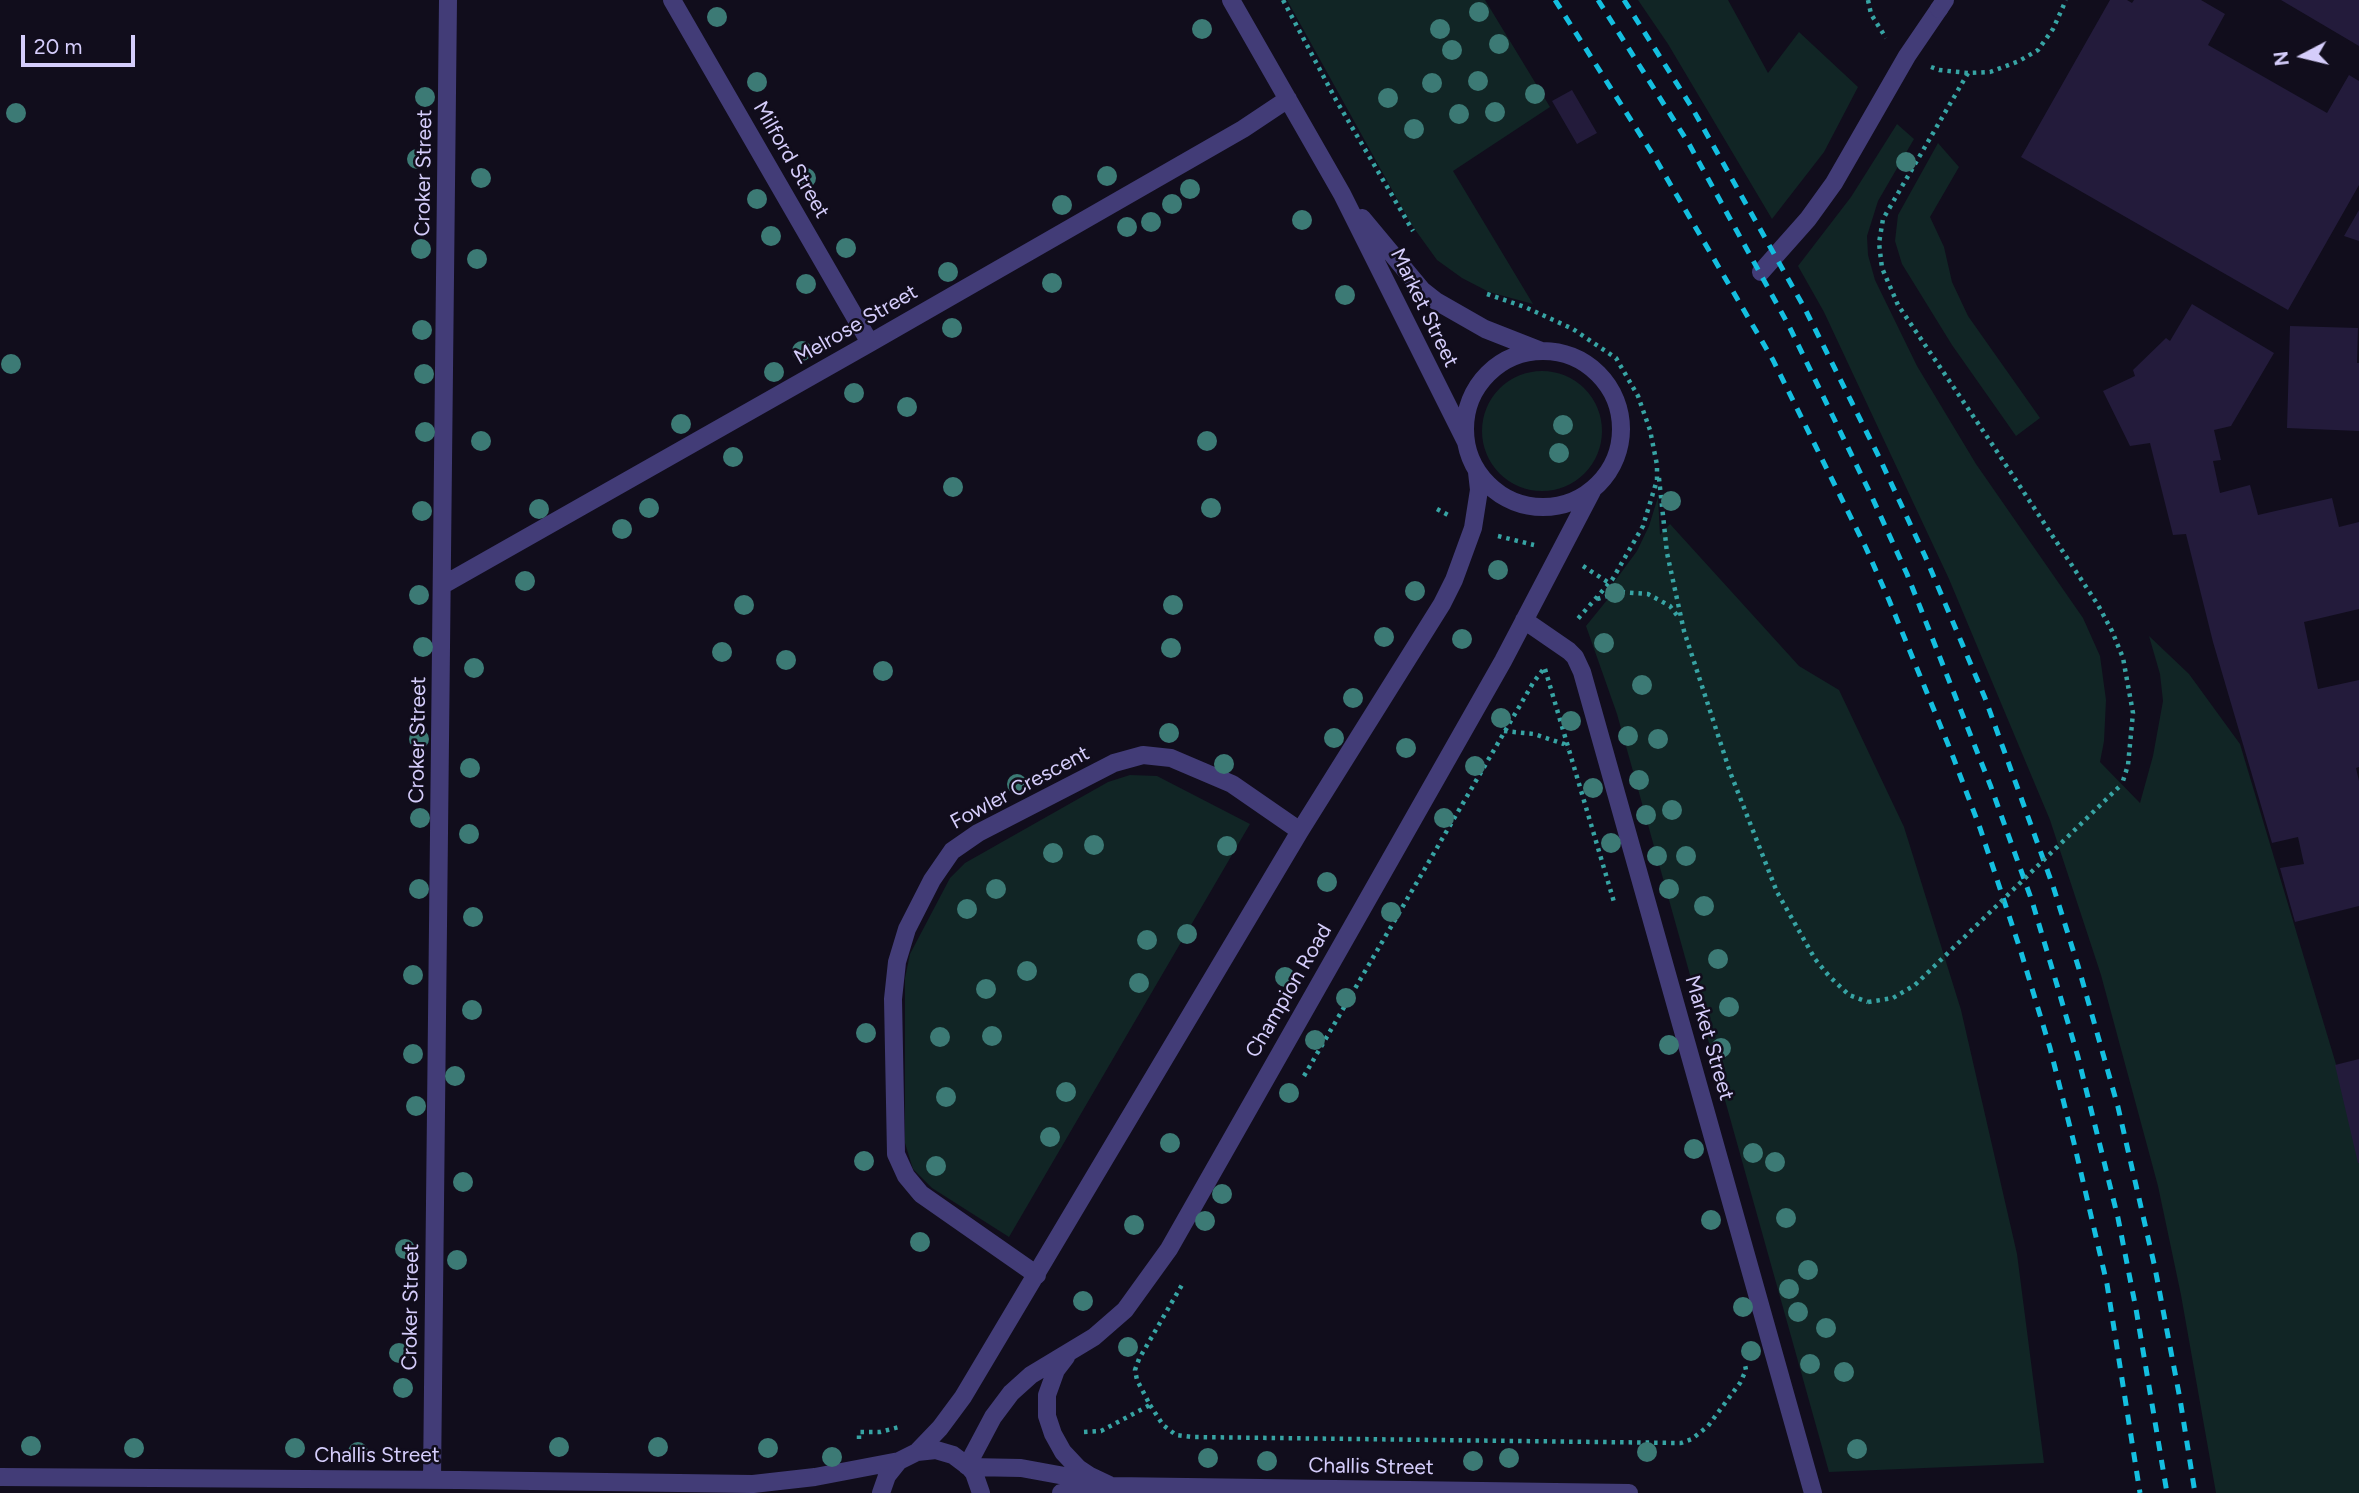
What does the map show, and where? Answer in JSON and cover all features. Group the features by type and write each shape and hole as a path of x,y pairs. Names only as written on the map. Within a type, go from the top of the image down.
{"street":[{"name":"Croker Street","path":"424,1484 443,585 448,0"},
{"name":"Milford Street","path":"672,0 870,343"},
{"name":"Market Street","path":"1231,0 1342,194 1466,442"},
{"path":"1761,272 1808,219 1834,183 1907,56 1942,4"},
{"name":"Melrose Street","path":"443,585 1243,129 1288,100"},
{"name":"Market Street","path":"1342,194 1422,290 1466,320 1541,351"},
{"path":"1529,352 1560,353 1590,366 1605,382 1616,401 1621,422 1620,444 1613,465 1592,491 1576,501 1559,506 1531,507 1496,493 1477,472 1466,442 1468,406 1479,384 1506,360 1529,352"},
{"path":"917,1452 935,1434 963,1397 1300,831 1442,604 1474,528 1479,490 1477,472"},
{"name":"Champion Road","path":"968,1466 993,1418 1011,1393 1031,1375 1094,1337 1125,1310 1169,1249 1503,661 1592,491"},
{"name":"Market Street","path":"1524,620 1575,657 1585,681 1813,1493"},
{"name":"Fowler Crescent","path":"1037,1275 921,1194 906,1175 896,1154 893,999 897,961 907,929 932,880 952,851 978,833 1114,764 1143,755 1171,758 1232,784 1300,831"},
{"path":"1071,1352 1056,1370 1049,1385 1047,1416 1053,1434 1071,1461 1083,1473 1112,1486"},
{"path":"917,1452 944,1452 961,1460 974,1473 981,1493"},
{"name":"Challis Street","path":"0,1477 424,1484 753,1484 815,1477 899,1461 917,1452"},
{"path":"881,1493 887,1476 899,1461"},
{"name":"Challis Street","path":"968,1466 1021,1468 1112,1486"},
{"name":"Challis Street","path":"753,1484 794,1493"},
{"name":"Challis Street","path":"1061,1493 1112,1486 1629,1493"}],"path":[{"path":"1868,0 1871,14 1884,37 1907,56 1939,70 1968,73 1990,72 2020,61 2038,50 2053,29 2066,0"},
{"path":"1596,600 1621,592 1648,594 1670,606 1679,617 1730,772 1777,892 1815,959 1829,976 1849,995 1868,1002 1893,998 1915,985 2122,784 2128,765 2133,713 2123,658 2112,631 2098,605 1898,305 1886,281 1879,253 1880,230 1888,208 1968,73"},
{"path":"1657,466 1667,553 1684,631"},
{"path":"1437,509 1474,528 1561,552 1609,583"},
{"path":"1545,667 1615,906"},
{"path":"1504,731 1534,734 1554,740 1564,744 1570,752"},
{"path":"1150,1405 1163,1425 1176,1435 1192,1437 1681,1443 1692,1439 1708,1426 1740,1383 1746,1370 1744,1360"}],"green space":[{"path":"1287,0 1485,0 1550,107 1453,171 1533,304 1489,292 1462,278 1437,260 1411,224"},
{"path":"1638,0 1728,0 1768,73 1799,32 1858,87 1824,152 1772,219 1668,44"},
{"path":"1897,124 1914,139 1878,201 1867,236 1868,255 1875,280 1917,366 1976,464 2083,618 2100,656 2106,700 2100,762 2140,803 2153,756 2163,701 2160,674 2149,636 2189,674 2240,744 2359,1141 2359,1493 2216,1493 2181,1295 2158,1186 2101,975 2050,820 1949,579 1824,312 1798,266 1851,197"},
{"path":"1938,143 1959,167 1930,217 1944,247 1952,282 1968,316 2040,418 2016,436 1952,345 1902,264 1895,241 1898,215"},
{"path":"1542,371 1565,375 1585,388 1598,408 1602,431 1598,454 1585,474 1565,487 1542,491 1519,487 1499,474 1486,454 1482,431 1486,408 1499,388 1519,375"},
{"path":"1658,497 1660,535 1670,524 1799,666 1839,690 1904,827 1961,1010 2017,1254 2044,1463 1829,1472 1617,714 1586,626 1616,589 1609,589 1637,551 1649,526"},
{"path":"1130,775 1157,776 1250,824 1009,1237 932,1188 913,1169 905,1143 905,978 910,954 950,878 965,863 1108,782"}],"building":[{"path":"2110,0 2127,0 2132,3 2134,0 2201,0 2225,14 2208,45 2327,113 2349,75 2359,81 2359,185 2288,310 2021,157"},
{"path":"2281,0 2359,0 2359,46"},
{"path":"1572,90 1597,133 1577,144 1552,101"},
{"path":"2359,210 2359,241 2344,236"},
{"path":"2192,304 2274,353 2231,426 2214,430 2221,460 2213,461 2220,493 2250,485 2258,515 2332,498 2339,527 2359,522 2359,609 2304,622 2318,689 2359,680 2359,767 2356,768 2359,781 2359,906 2295,922 2280,868 2304,864 2298,837 2272,843 2213,642 2186,534 2173,535 2150,443 2130,446 2103,391 2135,376 2133,370 2166,338 2170,341"},
{"path":"2290,326 2358,328 2359,431 2287,428"},
{"path":"2359,1059 2359,1163 2358,1163 2335,1065"}],"railway":[{"path":"1555,0 1655,158 1773,360 1866,548 1952,754 1980,828 2050,1048 2107,1284 2140,1493"},
{"path":"1598,0 1689,144 1789,326 1907,574 1991,787 2032,901 2078,1057 2118,1218 2167,1493"},
{"path":"1624,0 1691,106 1805,309 1925,556 1985,698 2053,886 2118,1107 2155,1268 2195,1493"}]}
